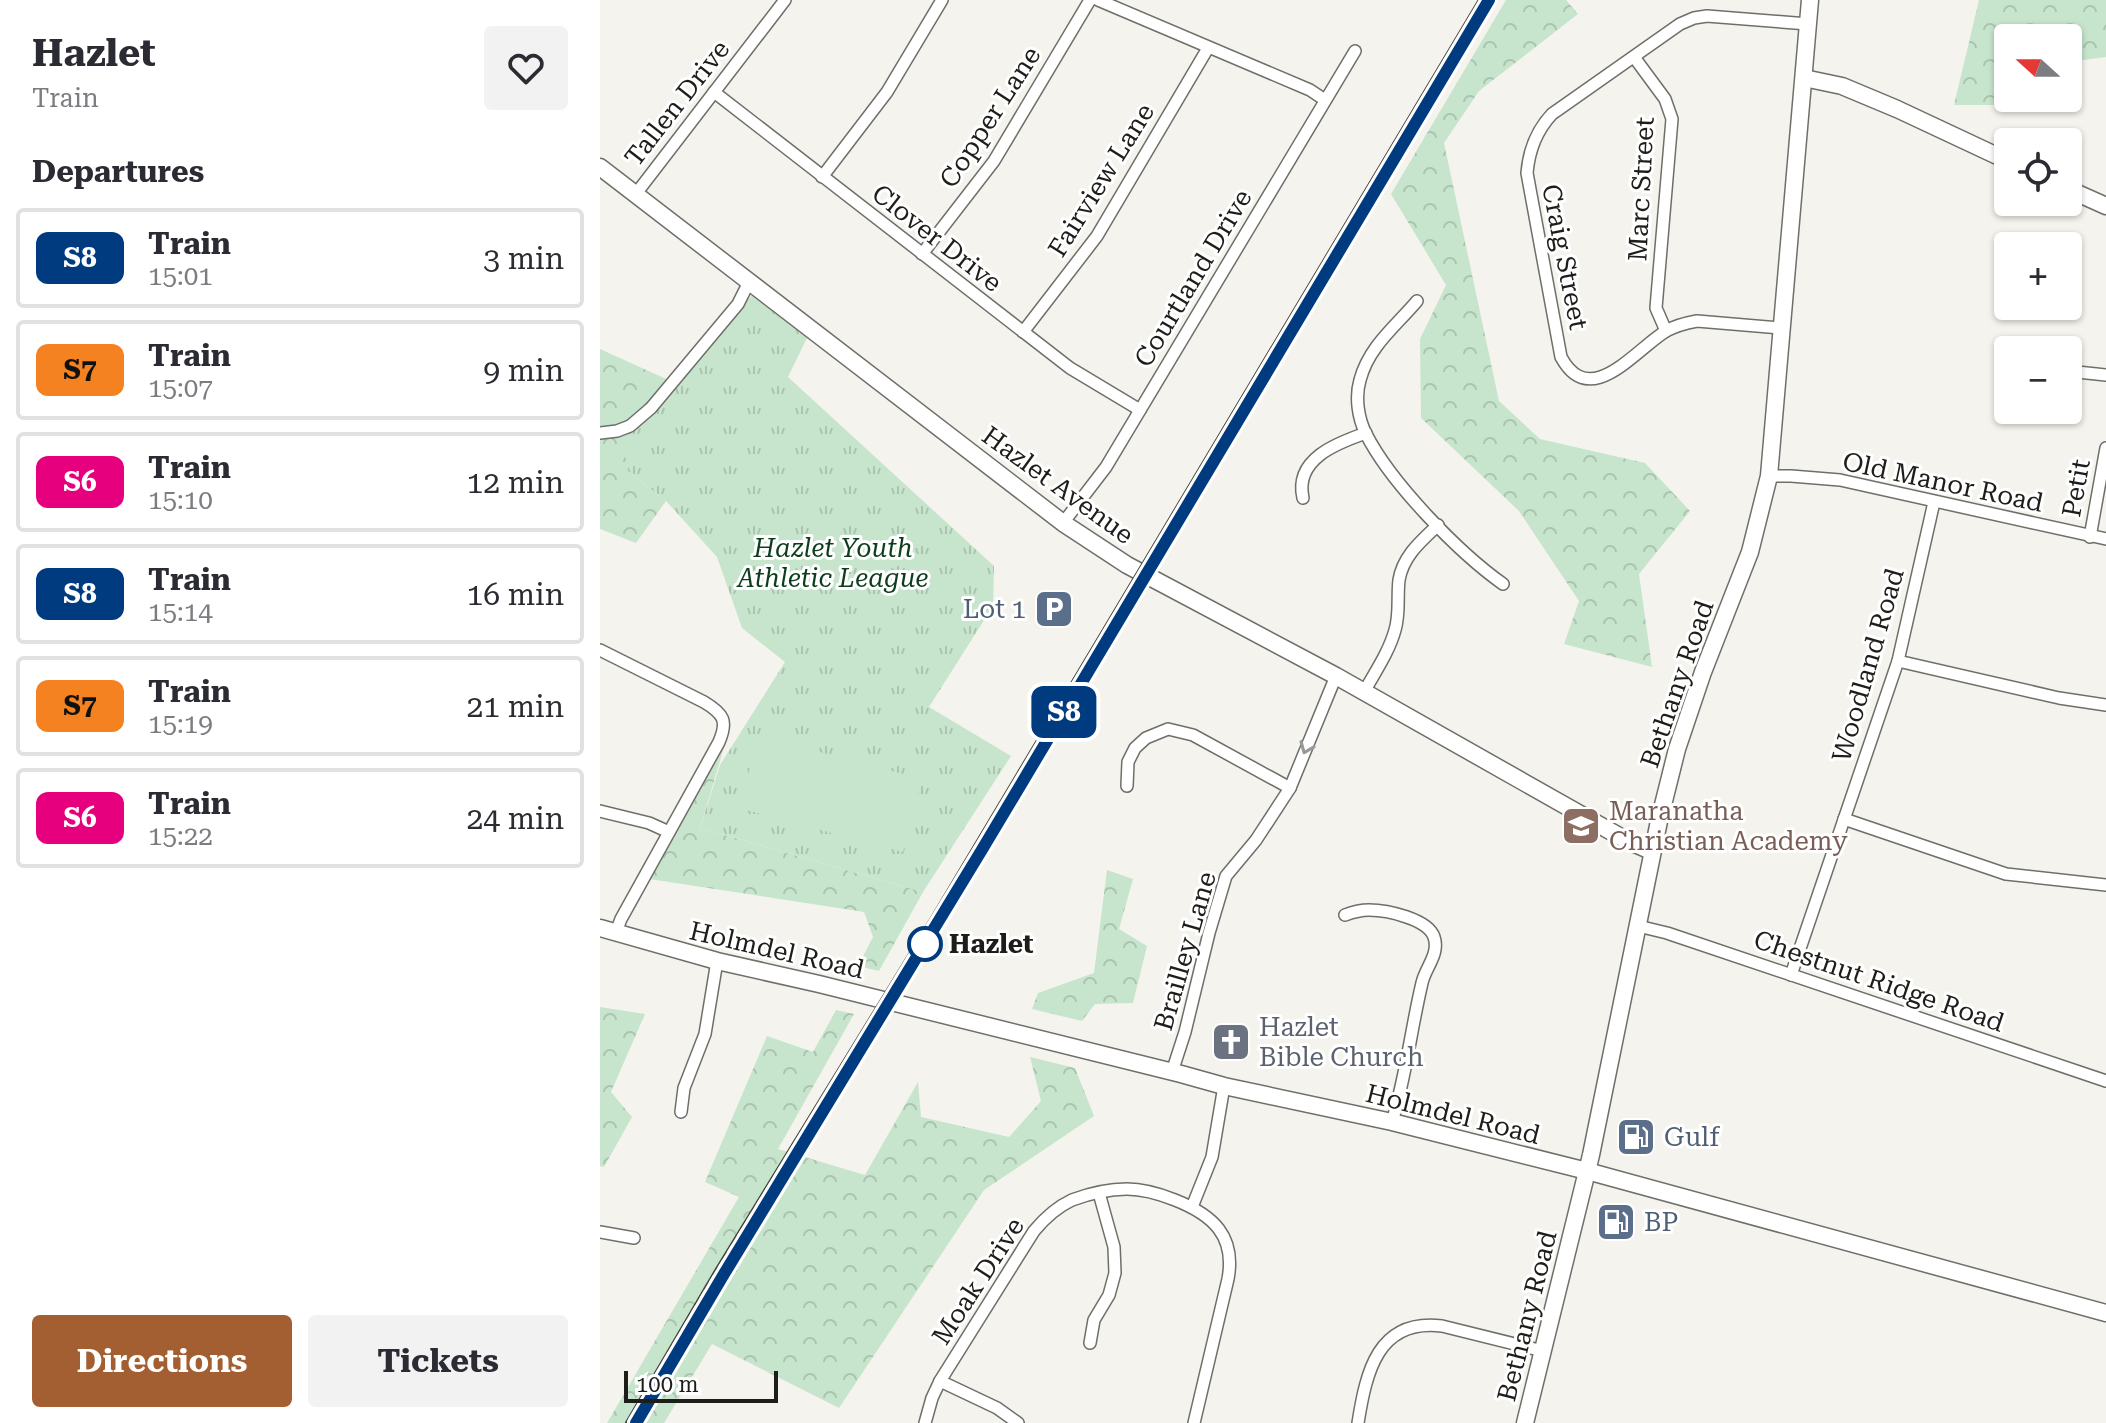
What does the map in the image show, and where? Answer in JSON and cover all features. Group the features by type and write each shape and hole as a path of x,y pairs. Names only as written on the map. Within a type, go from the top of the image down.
{"street":[{"name":"Tallen Drive","path":"635,195 785,0"},
{"path":"822,177 887,92 942,0"},
{"name":"Copper Lane","path":"922,254 994,161 1090,0"},
{"path":"1098,0 1310,90 1325,100"},
{"name":"Bethany Road","path":"1525,1423 1587,1171 1651,851 1677,749 1750,552 1769,476 1810,0"},
{"name":"Craig Street","path":"1781,328 1697,321 1682,324 1666,331 1607,375 1597,379 1582,378 1566,366 1561,357 1528,181 1529,156 1536,135 1558,109 1680,24 1707,16 1808,24"},
{"name":"Fairview Lane","path":"1023,332 1097,236 1208,48"},
{"name":"Courtland Drive","path":"1063,523 1106,467 1355,51"},
{"name":"Marc Street","path":"1634,57 1665,99 1672,119 1656,308 1666,331"},
{"path":"1804,78 1842,86 1994,154"},
{"name":"Clover Drive","path":"714,92 1070,368 1140,410"},
{"name":"Hazlet Avenue","path":"600,167 1063,523 1127,565 1336,676 1626,840 1651,851"},
{"path":"2082,195 2106,206"},
{"path":"600,433 630,426 651,408 738,304 749,282"},
{"path":"1417,301 1383,337 1362,373 1358,403 1366,433 1396,478 1438,525 1484,571 1503,584"},
{"path":"2082,372 2106,375"},
{"path":"1303,498 1301,486 1304,475 1314,458 1335,445 1366,433"},
{"name":"Petit","path":"2090,537 2106,448"},
{"name":"Old Manor Road","path":"1769,476 1840,480 2106,539"},
{"name":"Woodland Road","path":"1791,975 1898,661 1934,502"},
{"path":"1364,692 1394,634 1398,617 1399,580 1404,565 1415,547 1438,525"},
{"path":"600,650 704,702 715,709 725,728 621,919 608,930"},
{"path":"1898,661 2059,698 2106,705"},
{"name":"Brailley Lane","path":"1172,1072 1226,876 1256,840 1290,788 1336,676"},
{"path":"1127,786 1128,762 1135,748 1146,738 1168,729 1193,735 1290,788"},
{"path":"600,811 649,823 669,832"},
{"path":"1844,819 2006,874 2106,885"},
{"path":"1345,915 1370,910 1420,921 1430,929 1435,943 1435,951 1422,981 1392,1122"},
{"name":"Chestnut Ridge Road","path":"1638,926 1667,933 2106,1081"},
{"name":"Holmdel Road","path":"608,930 717,961 1224,1086 1392,1122 1587,1171 2106,1313"},
{"path":"681,1112 684,1088 705,1034 717,961"},
{"path":"1192,1207 1212,1157 1224,1086"},
{"name":"Moak Drive","path":"925,1423 940,1381 1034,1231 1071,1201 1127,1189 1146,1190 1192,1207 1212,1220 1223,1234 1229,1249 1228,1279 1194,1423"},
{"path":"1090,1343 1094,1320 1109,1295 1115,1273 1114,1247 1099,1193"},
{"path":"600,1232 634,1238"},
{"path":"1358,1423 1377,1355 1395,1334 1408,1327 1428,1324 1442,1326 1543,1351"},
{"path":"940,1381 997,1408 1018,1423"}],"green space":[{"path":"1506,0 1566,0 1578,14 1479,91 1444,143 1499,401 1540,439 1645,463 1690,511 1639,574 1652,667 1564,644 1579,601 1519,511 1421,418 1420,339 1446,285 1391,194"},
{"path":"1979,0 2106,0 2106,57 2082,60 2082,24 1994,24 1994,105 1954,105"},
{"name":"Hazlet Youth Athletic League","path":"753,295 807,338 788,377 994,566 993,606 929,707 1011,756 923,892 700,828 720,765 785,662 742,628 717,557 666,501 628,471 622,438 675,383 726,317"},
{"path":"600,349 675,383 628,471 666,501 636,543 600,529"},
{"path":"731,724 700,828 923,892 879,971 858,966 873,937 864,912 643,878"},
{"path":"759,736 922,779 903,852 739,808"},
{"path":"1107,870 1133,879 1119,929 1147,946 1133,1003 1095,1004 1082,1021 1032,1009 1038,993 1094,973"},
{"path":"600,1007 645,1014 611,1092 632,1117 604,1167 600,1166"},
{"path":"836,1010 854,1014 778,1149 865,1175 918,1082 921,1117 1009,1137 1041,1101 1030,1057 1075,1068 1094,1116 984,1190 839,1408 712,1344 664,1423 607,1423 739,1197 705,1182 767,1036 813,1052"}],"railway":[{"path":"628,1423 1481,0"}],"train":[{"name":"S8","path":"636,1423 1489,0"}],"place":[{"name":"Lot 1","path":"1054,609"},
{"name":"Maranatha Christian Academy","path":"1581,826"},
{"name":"Hazlet","path":"925,944"},
{"name":"Hazlet Bible Church","path":"1231,1042"},
{"name":"Gulf","path":"1636,1137"},
{"name":"BP","path":"1616,1222"}]}
